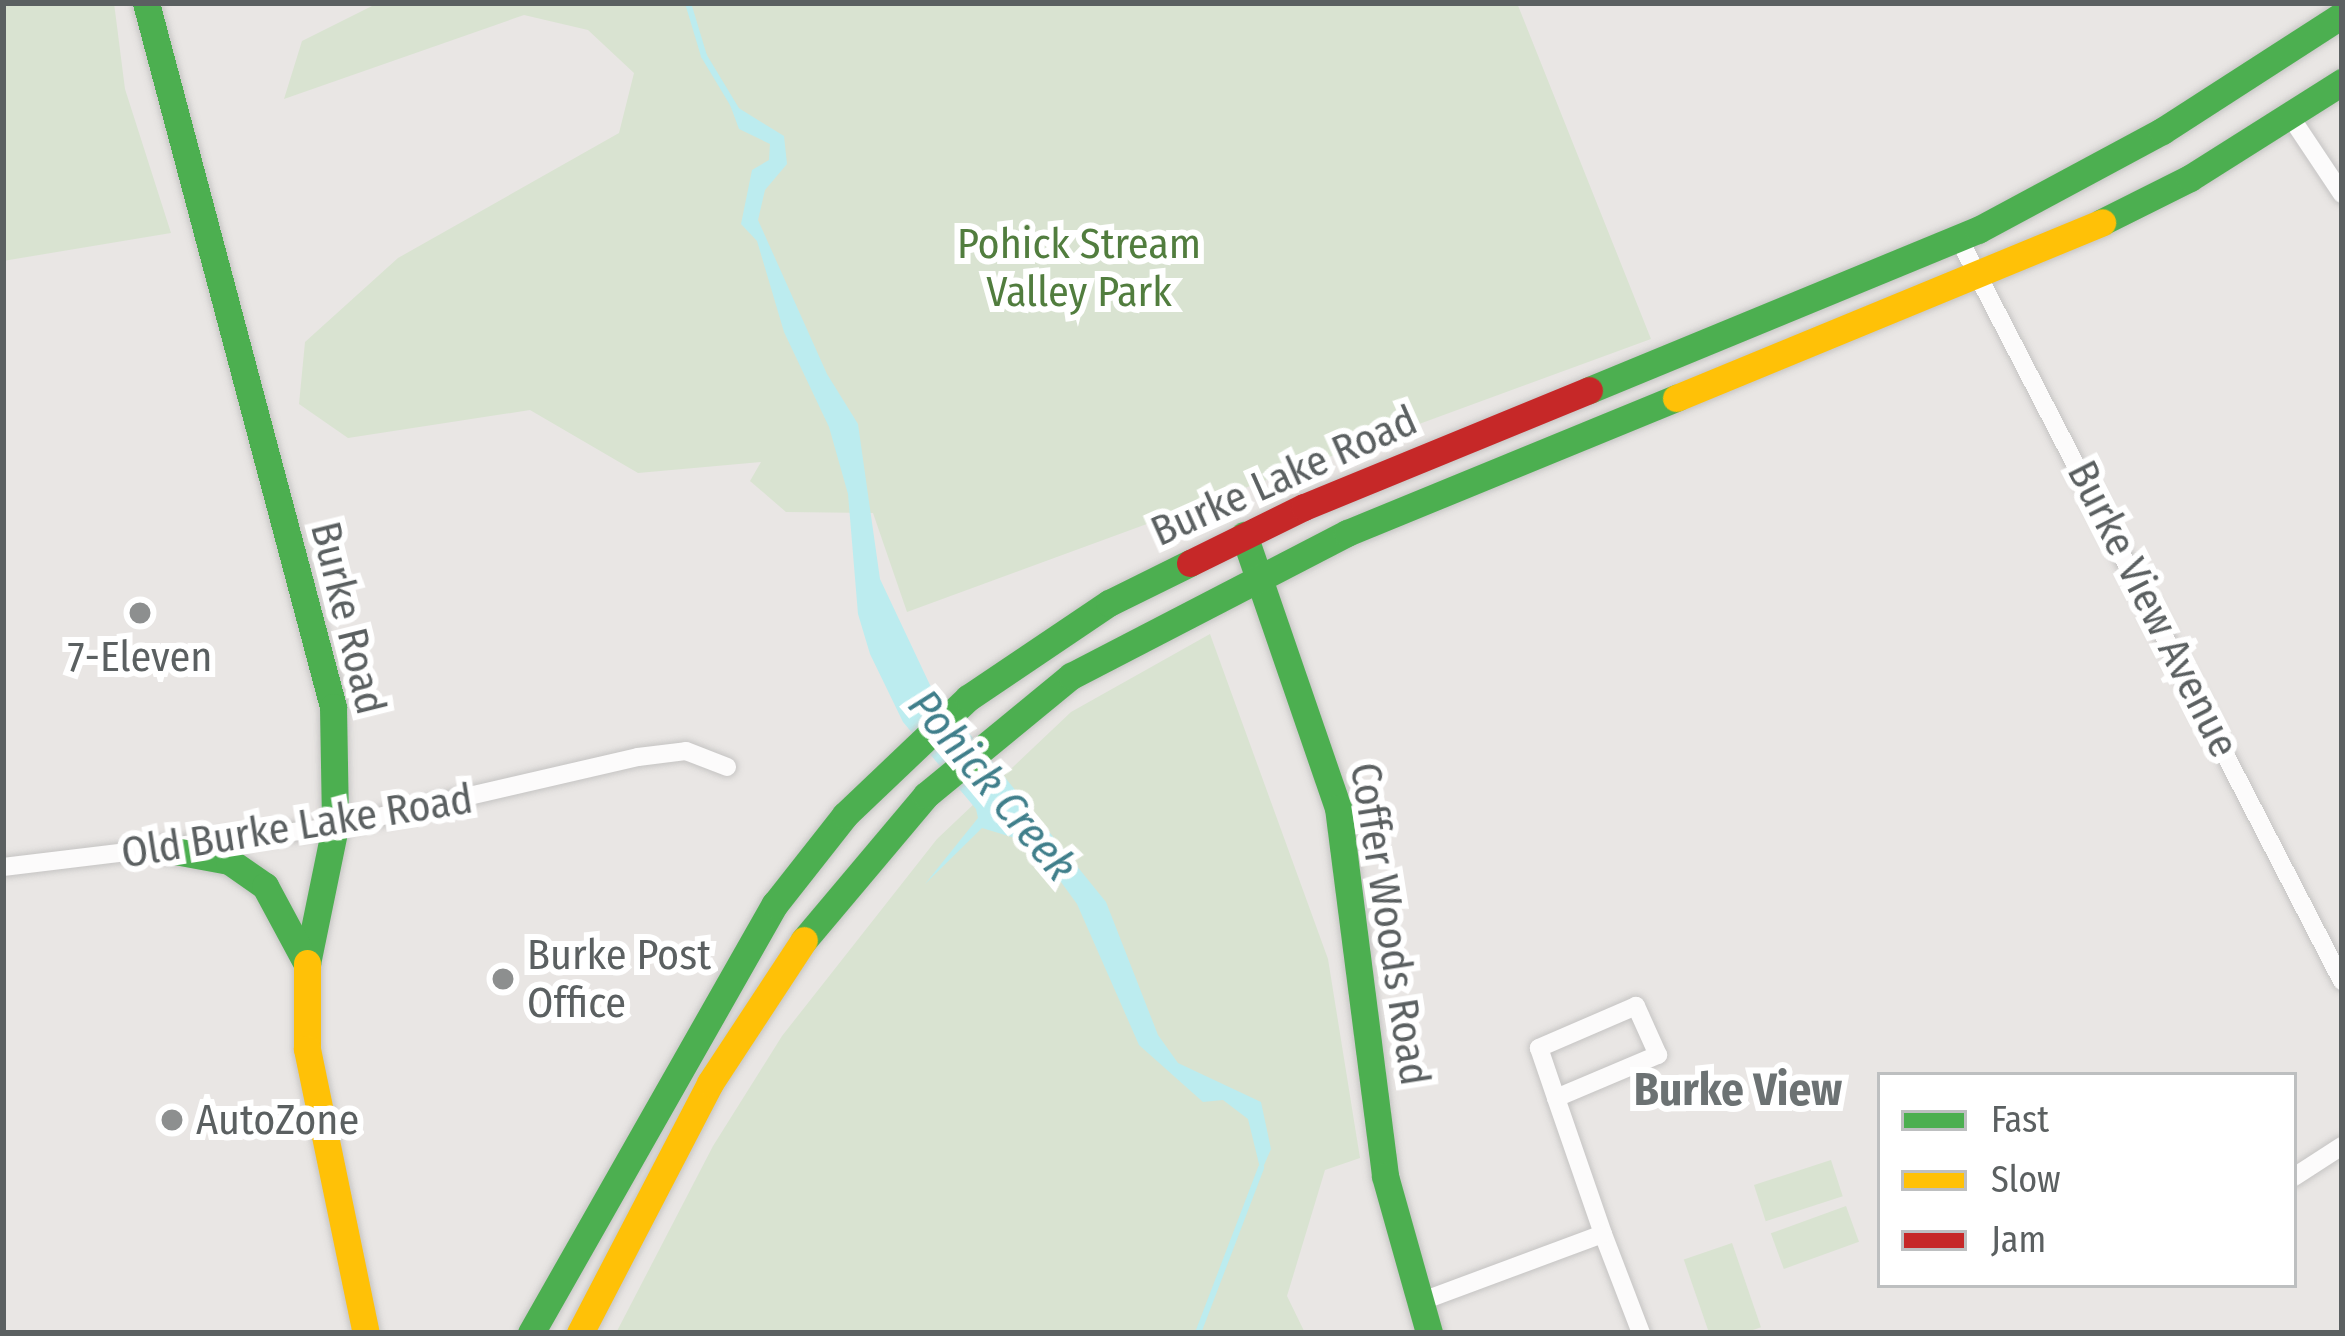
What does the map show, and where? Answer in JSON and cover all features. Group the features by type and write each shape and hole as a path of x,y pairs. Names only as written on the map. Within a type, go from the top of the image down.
{"main road":[{"name":"Burke Road","path":"146,3 333,706 335,827 307,964 307,1049 366,1333"},
{"name":"Burke Lake Road","path":"531,1333 730,970 805,863 898,761 968,698 1109,603 1244,535 1959,239 2106,164 2342,15"},
{"name":"Burke Lake Road","path":"580,1333 752,1013 826,906 926,794 995,731 1071,676 1259,573 1978,278 2190,178 2342,82"},
{"name":"Coffer Woods Road","path":"1244,535 1337,808 1385,1176 1429,1333"},
{"path":"164,848 229,861 265,886 307,964"}],"street":[{"path":"2290,116 2342,194"},
{"name":"Burke View Avenue","path":"1959,239 2138,574 2342,981"},
{"name":"Old Burke Lake Road","path":"3,867 335,827 638,757 686,751 727,766"},
{"path":"1556,1099 1658,1055 1636,1006 1539,1048 1556,1099 1603,1234 1641,1333"},
{"path":"2297,1175 2342,1146"},
{"path":"1417,1303 1603,1234"}],"green space":[{"path":"3,3 114,3 125,89 171,233 3,261"},
{"name":"Pohick Stream Valley Park","path":"378,3 1517,3 1651,339 907,612 873,513 786,512 750,481 761,462 638,473 530,410 348,438 299,404 305,342 398,258 619,133 634,73 588,30 524,15 284,99 302,41"},
{"path":"1210,634 1328,959 1360,1158 1325,1170 1287,1296 1305,1333 616,1333 713,1146 782,1036 937,839 1071,712"},
{"path":"1831,1160 1843,1196 1766,1221 1754,1185"},
{"path":"1846,1206 1859,1242 1784,1269 1771,1233"},
{"path":"1732,1243 1761,1327 1744,1333 1709,1333 1684,1260"}],"water":[{"path":"729,102 784,136 787,164 765,190 758,220 827,374 858,424 880,579 930,685 1106,902 1158,1035 1178,1063 1261,1102 1271,1149 1261,1172 1248,1119 1223,1100 1203,1102 1139,1045 1077,904 1048,864 1015,838 982,828 925,884 978,818 976,809 903,722 870,654 858,614 848,494 829,427 784,332 757,241 741,224 752,170 769,160 770,144 739,129"}],"waterway":[{"path":"688,3 704,56 736,109"},
{"name":"Pohick Creek","path":"1198,1333 1261,1168"}],"traffic: fast":[{"path":"146,3 333,707 335,827 307,963"},
{"path":"1589,390 1978,230 2162,131 2342,15"},
{"path":"2102,222 2190,178 2342,82"},
{"path":"804,940 926,795 1071,676 1347,533 1676,398"},
{"path":"1244,535 1338,808 1385,1176 1429,1333"},
{"path":"531,1333 775,904 845,815 968,698 1109,603 1190,563"},
{"path":"164,849 229,861 265,886 307,964"}],"traffic: slow":[{"path":"1676,398 2102,222"},
{"path":"580,1333 710,1083 804,940"},
{"path":"307,963 307,1049 366,1333"}],"traffic: jam":[{"path":"1190,563 1304,507 1589,390"}],"place":[{"name":"7-Eleven","path":"140,613"},
{"name":"Burke Post Office","path":"503,979"},
{"name":"AutoZone","path":"172,1120"}],"district":[{"name":"Burke View","path":"1738,1091"}]}
